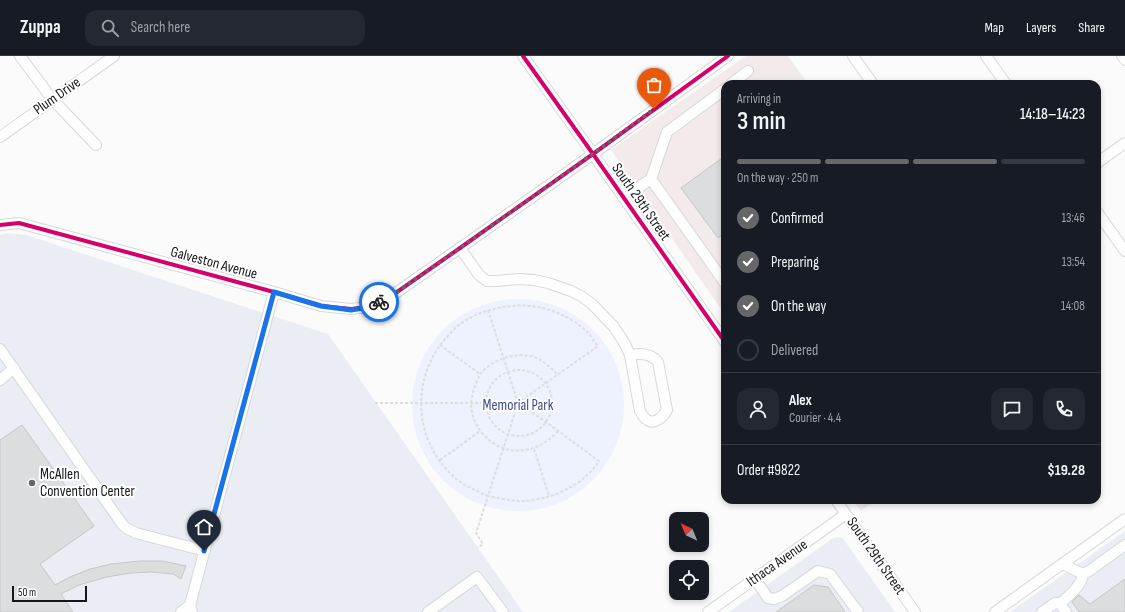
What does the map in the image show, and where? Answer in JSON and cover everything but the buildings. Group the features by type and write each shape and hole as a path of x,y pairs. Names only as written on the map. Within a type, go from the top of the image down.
{"street":[{"path":"20,56 52,100 96,145"},
{"name":"Plum Drive","path":"0,137 114,56"},
{"name":"South 29th Street","path":"523,56 721,336"},
{"path":"709,56 715,65"},
{"name":"Galveston Avenue","path":"0,225 19,223 321,306 351,310 369,307 387,299 460,248 728,56"},
{"path":"853,56 869,80"},
{"path":"986,56 1003,80"},
{"path":"1122,56 1125,60"},
{"path":"736,80 748,71"},
{"path":"623,198 651,179 667,132 721,92"},
{"path":"1101,160 1125,143"},
{"path":"651,179 721,277"},
{"path":"1101,218 1125,251"},
{"path":"460,248 479,275 487,281 496,282 518,279 534,280 560,287 581,296 592,304 614,327 630,355 640,411 645,419 650,422 657,421 663,417 667,410 658,362 655,357 638,353 630,355"},
{"path":"182,612 191,608 204,551 274,292"},
{"path":"0,349 126,528 136,534 204,551"},
{"path":"0,380 14,368"},
{"name":"South 29th Street","path":"839,504 915,612"},
{"name":"Ithaca Avenue","path":"708,612 846,514"},
{"path":"995,612 1125,519"},
{"path":"1083,574 1125,545"},
{"path":"1063,564 1083,574"},
{"path":"755,579 768,598 774,599 782,596 818,571 830,574 858,612"},
{"path":"1042,612 1055,603 1063,608 1082,580 1083,574"},
{"path":"428,612 477,577 503,612"}],"path":[{"path":"375,403 421,403 518,403 598,346 587,332 573,321 550,310 535,306 519,305 502,307 475,315 455,328 440,345 427,368 422,385 421,403 422,421 432,449 447,470 456,479 472,489 488,496 521,501 538,499 566,490 579,483 599,461 518,403"},
{"path":"477,548 483,544 476,533 518,403 488,310"},
{"path":"440,345 480,374"},
{"path":"558,375 547,364 535,358 518,356 504,358 491,365 480,374 474,387 470,403 475,422 480,431 504,449 534,449 550,440 558,431"},
{"path":"517,369 528,371 539,376 546,384 551,393 551,413 546,422 538,430 528,435 517,436 508,434 496,427 489,419 486,408 486,397 490,386 497,378 508,371 517,369"},
{"path":"440,460 480,431"},
{"path":"534,449 549,496"}],"shaded area":[{"path":"746,56 788,56 805,80 721,80 721,309 611,150"},
{"path":"6,233 26,235 328,334 523,612 0,612 0,235"},
{"path":"856,504 871,504 861,511"},
{"path":"1125,531 1125,612 1010,612"},
{"path":"838,537 844,540 895,612 729,612 833,538"}],"green space":[{"name":"Memorial Park","path":"518,299 539,301 559,307 577,317 593,330 606,346 616,364 622,384 624,405 622,426 616,446 606,464 593,480 577,493 559,503 539,509 518,511 497,509 477,503 459,493 443,480 430,464 420,446 414,426 412,405 414,384 420,364 430,346 443,330 459,317 477,307 497,301"}],"cycle path":[{"path":"523,56 721,336"},
{"path":"0,225 19,223 321,306 351,309 369,307 387,299 460,248 728,56"}],"way so far":[{"path":"379,302 387,299 460,248 654,109"}],"place":[{"name":"McAllen Convention Center","path":"32,483"}],"route":[{"path":"204,551 274,292 321,306 351,310 369,307 379,302"}]}
